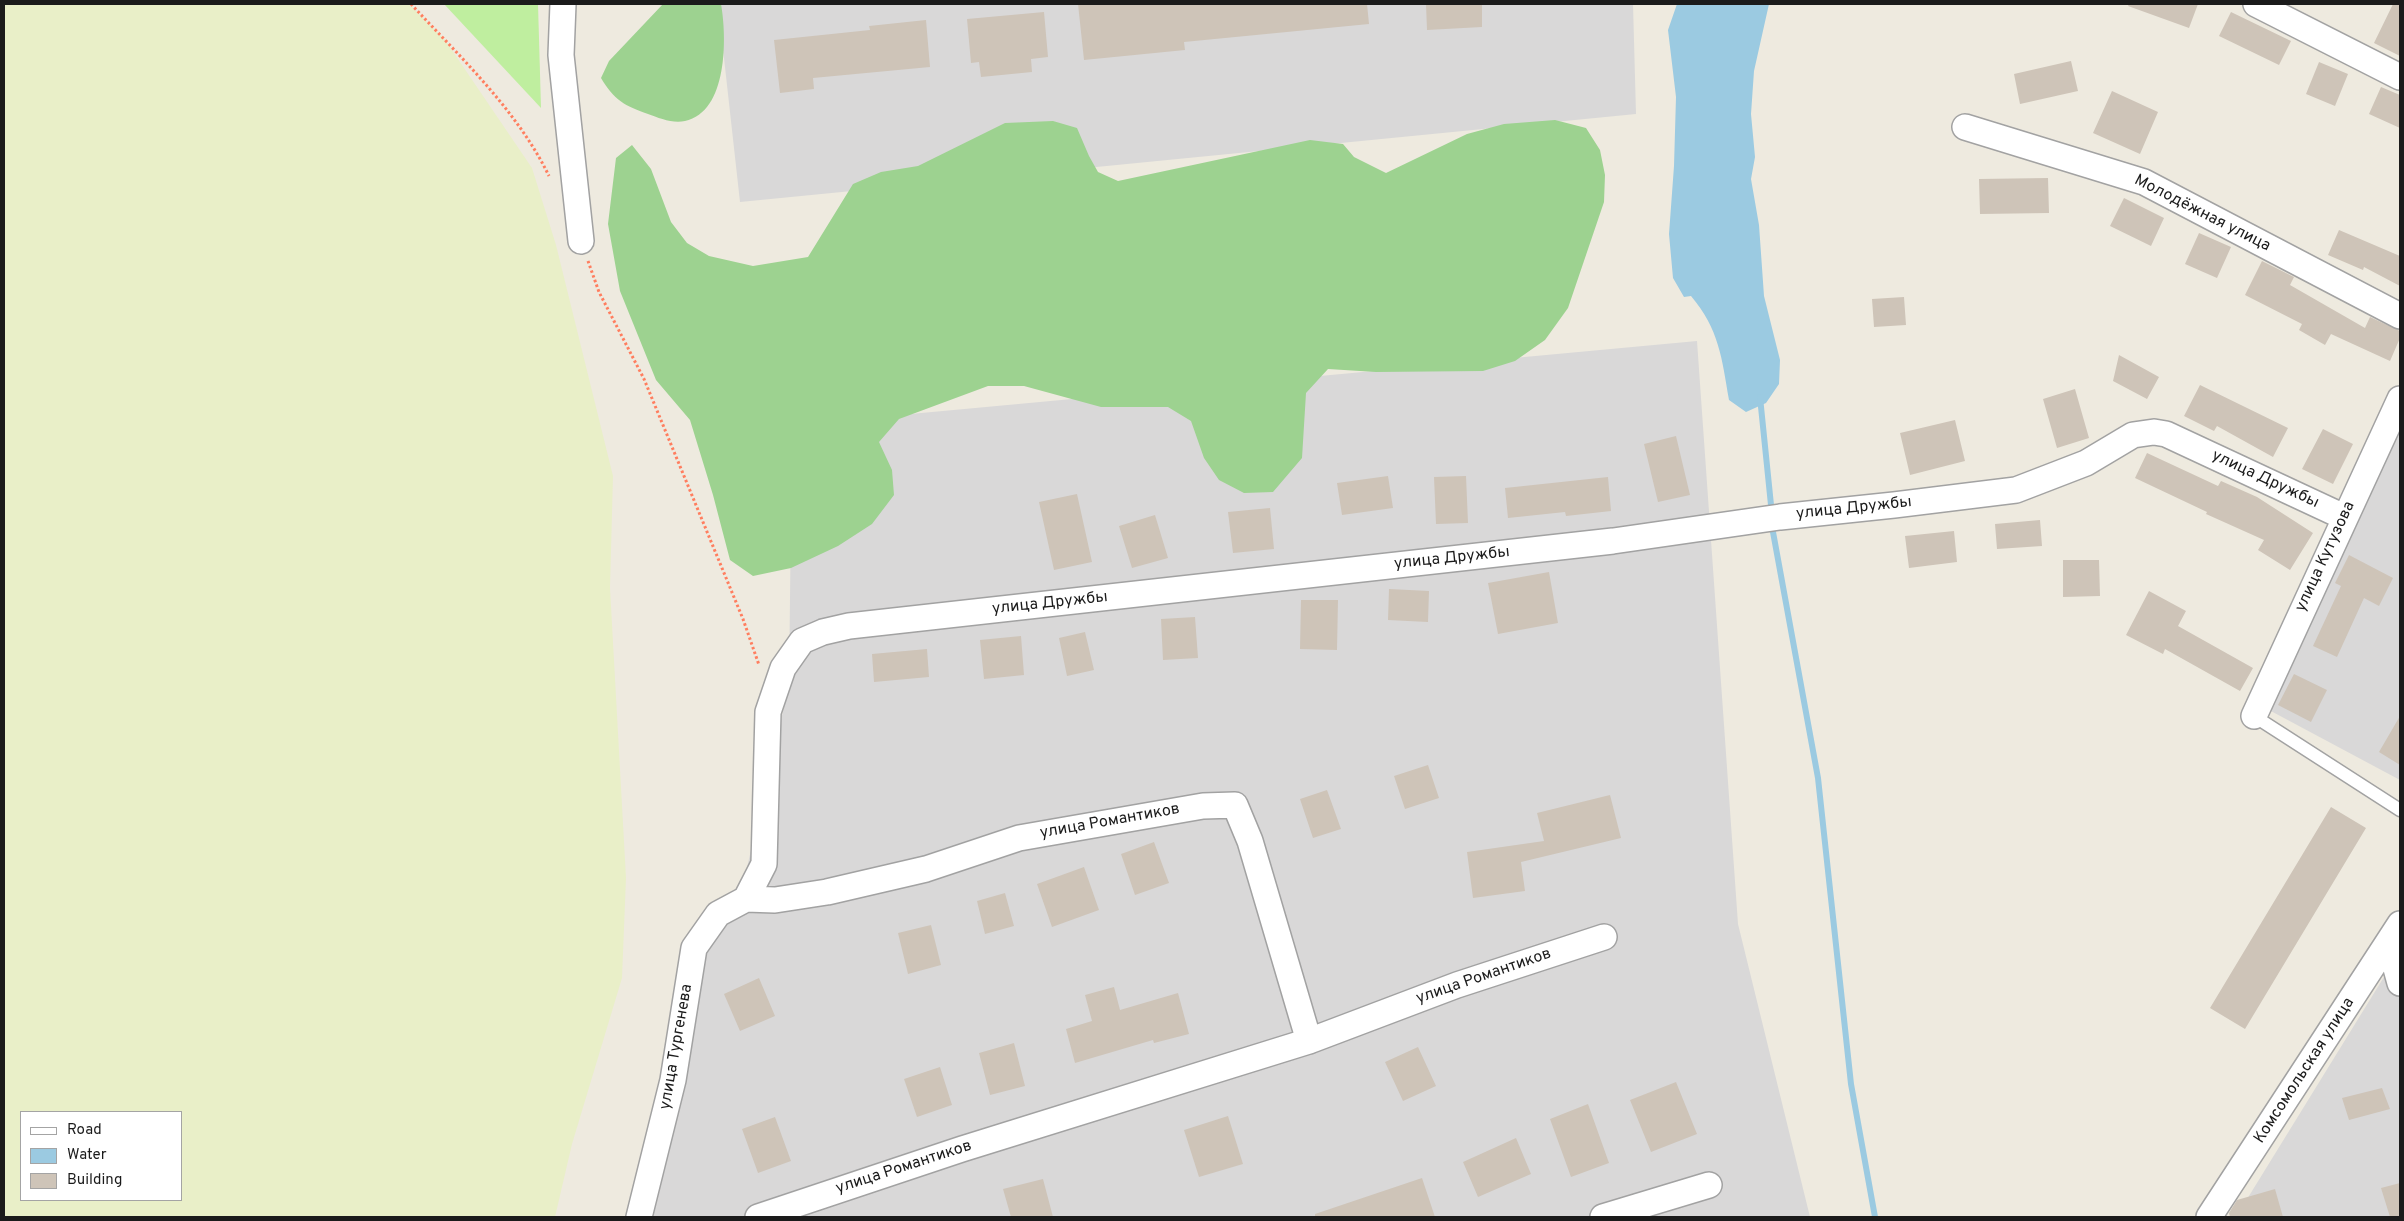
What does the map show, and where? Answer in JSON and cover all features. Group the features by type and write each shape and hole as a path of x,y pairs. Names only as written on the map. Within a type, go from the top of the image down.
{"street":[{"path":"563,4 560,55 581,241"},
{"path":"2256,4 2400,77"},
{"name":"Молодёжная улица","path":"1965,127 2144,182 2400,316"},
{"name":"улица Кутузова","path":"2254,716 2344,517 2400,400"},
{"name":"улица Дружбы","path":"746,899 764,864 767,828 768,712 783,668 802,641 823,632 849,626 1613,541 1780,517 2016,490 2086,464 2143,432 2166,434 2344,517"},
{"name":"улица Романтиков","path":"746,899 775,900 836,890 926,869 1019,838 1203,806 1235,805 1250,841 1309,1041"},
{"name":"улица Тургенева","path":"639,1217 673,1080 694,948 718,914 746,899"},
{"path":"2394,934 2400,983"},
{"name":"Комсомольская улица","path":"2209,1217 2394,934"},
{"name":"улица Романтиков","path":"758,1217 962,1149 1309,1041 1457,985 1604,937"},
{"path":"1603,1217 1709,1185"}],"lane":[{"path":"2254,716 2400,810"}],"path":[{"path":"411,4 499,100 538,152 551,179"},
{"path":"581,241 599,292 644,379 683,470 743,619 760,670"}],"shaded area":[{"path":"718,4 1633,4 1636,114 740,202"},
{"path":"1697,341 1738,924 1810,1217 647,1217 708,946 737,911 789,685 792,425"},
{"path":"2400,425 2400,780 2269,710"},
{"path":"2400,951 2400,1217 2236,1217"}],"green space":[{"path":"4,4 409,4 445,40 532,168 556,245 613,476 610,588 626,878 622,978 572,1144 555,1217 4,1217"},
{"path":"444,4 538,4 541,108"},
{"path":"663,4 721,4 724,53 717,89 710,104 699,115 685,121 666,120 626,105 611,92 601,78 609,61"},
{"path":"1555,120 1586,128 1600,150 1605,175 1604,202 1568,308 1545,340 1515,361 1483,371 1376,372 1328,369 1306,393 1302,458 1273,492 1244,493 1219,480 1204,458 1191,421 1168,407 1101,407 1024,386 988,386 899,419 879,442 892,470 894,495 872,524 838,546 791,568 753,576 730,560 713,495 690,420 656,380 620,291 608,224 616,158 632,145 651,169 671,222 687,243 709,256 753,266 808,257 853,184 881,172 918,166 1005,123 1053,121 1077,128 1098,172 1118,181 1310,140 1343,144 1354,157 1386,173 1467,134 1504,124"}],"water":[{"path":"1677,4 1769,4 1754,71 1751,114 1755,157 1751,179 1759,225 1764,296 1780,360 1779,384 1766,403 1746,412 1729,400 1718,345 1708,320 1691,296 1684,297 1673,278 1669,234 1674,166 1676,97 1668,30"}],"building":[{"path":"1078,4 1367,4 1369,24 1184,42 1185,50 1084,60"},
{"path":"1426,4 1482,4 1482,27 1427,30"},
{"path":"2129,4 2198,4 2189,28 2128,6"},
{"path":"2393,4 2400,4 2400,56 2374,43"},
{"path":"1044,12 1048,57 1031,59 1032,72 981,77 979,62 971,63 967,19"},
{"path":"2231,12 2291,41 2279,65 2219,36"},
{"path":"926,20 930,67 813,78 814,89 780,93 774,40 870,30 869,26"},
{"path":"2071,61 2078,91 2020,104 2014,74"},
{"path":"2319,62 2348,74 2335,106 2306,94"},
{"path":"2381,87 2400,95 2400,128 2369,114"},
{"path":"2112,91 2158,112 2140,154 2093,133"},
{"path":"2048,178 2049,213 1980,214 1979,179"},
{"path":"2124,198 2164,218 2151,246 2110,226"},
{"path":"2339,230 2400,256 2400,286 2364,267 2363,270 2328,255"},
{"path":"2199,233 2231,247 2217,278 2185,264"},
{"path":"2262,261 2294,277 2290,285 2365,328 2370,317 2400,331 2400,338 2390,361 2331,334 2325,345 2299,330 2302,324 2245,295"},
{"path":"1904,297 1906,325 1874,327 1872,299"},
{"path":"2119,355 2159,377 2147,399 2113,381"},
{"path":"2200,385 2288,428 2273,457 2217,426 2214,431 2184,416"},
{"path":"2075,389 2089,438 2057,448 2043,399"},
{"path":"1955,420 1965,461 1910,475 1900,433"},
{"path":"2323,429 2353,444 2333,484 2302,469"},
{"path":"1676,436 1690,495 1658,502 1644,444"},
{"path":"2147,453 2218,486 2221,481 2257,497 2313,533 2290,570 2258,550 2264,540 2206,514 2207,512 2135,478"},
{"path":"1388,476 1393,508 1342,515 1337,483"},
{"path":"1466,476 1468,523 1436,524 1434,477"},
{"path":"1608,477 1611,511 1566,516 1565,512 1508,518 1505,488"},
{"path":"1077,494 1092,562 1054,570 1039,502"},
{"path":"1270,508 1274,549 1233,553 1228,512"},
{"path":"1155,515 1168,558 1132,568 1119,526"},
{"path":"2040,520 2042,546 1997,549 1995,524"},
{"path":"1954,531 1957,562 1909,568 1905,536"},
{"path":"2349,555 2393,578 2379,606 2364,598 2337,657 2313,646 2341,586 2335,583"},
{"path":"2063,560 2099,560 2100,596 2063,597"},
{"path":"1549,572 1558,623 1498,634 1488,583"},
{"path":"1389,589 1429,591 1428,622 1388,620"},
{"path":"2149,591 2186,611 2178,626 2253,668 2240,691 2165,649 2163,654 2126,635"},
{"path":"1301,600 1338,600 1337,650 1300,649"},
{"path":"1195,617 1198,658 1163,660 1161,619"},
{"path":"1085,632 1094,670 1067,676 1059,638"},
{"path":"1021,636 1024,675 984,679 980,640"},
{"path":"927,649 929,677 874,682 872,654"},
{"path":"2294,674 2327,690 2311,722 2278,705"},
{"path":"2400,716 2400,765 2379,752"},
{"path":"1428,765 1439,798 1405,809 1394,776"},
{"path":"1327,790 1341,829 1313,838 1300,799"},
{"path":"1610,795 1621,838 1521,862 1525,891 1473,898 1467,852 1544,841 1537,813"},
{"path":"2331,807 2366,828 2245,1029 2210,1008"},
{"path":"1154,842 1169,883 1135,895 1121,854"},
{"path":"1084,867 1099,910 1052,927 1037,884"},
{"path":"1005,893 1014,926 985,934 977,901"},
{"path":"931,925 941,965 908,974 898,933"},
{"path":"759,978 775,1016 740,1031 724,994"},
{"path":"1114,987 1120,1010 1178,993 1189,1034 1154,1043 1153,1040 1075,1063 1066,1029 1092,1021 1085,995"},
{"path":"1014,1043 1025,1086 990,1095 979,1053"},
{"path":"1418,1047 1436,1086 1403,1101 1385,1062"},
{"path":"940,1067 952,1105 917,1117 904,1079"},
{"path":"1676,1082 1697,1134 1651,1152 1630,1100"},
{"path":"2382,1088 2390,1109 2349,1120 2342,1098"},
{"path":"1588,1104 1609,1163 1571,1177 1550,1119"},
{"path":"1228,1116 1243,1164 1199,1177 1184,1130"},
{"path":"775,1117 791,1161 758,1173 742,1129"},
{"path":"1516,1138 1531,1174 1478,1197 1463,1162"},
{"path":"1422,1178 1435,1217 1315,1217 1315,1214"},
{"path":"1043,1179 1053,1217 1011,1217 1003,1189"},
{"path":"2400,1183 2400,1217 2390,1217 2381,1188"},
{"path":"2275,1189 2283,1217 2230,1217 2229,1213 2237,1200"}],"waterway":[{"path":"1760,397 1771,505"},
{"path":"1773,532 1818,778 1851,1084 1875,1217"}]}
